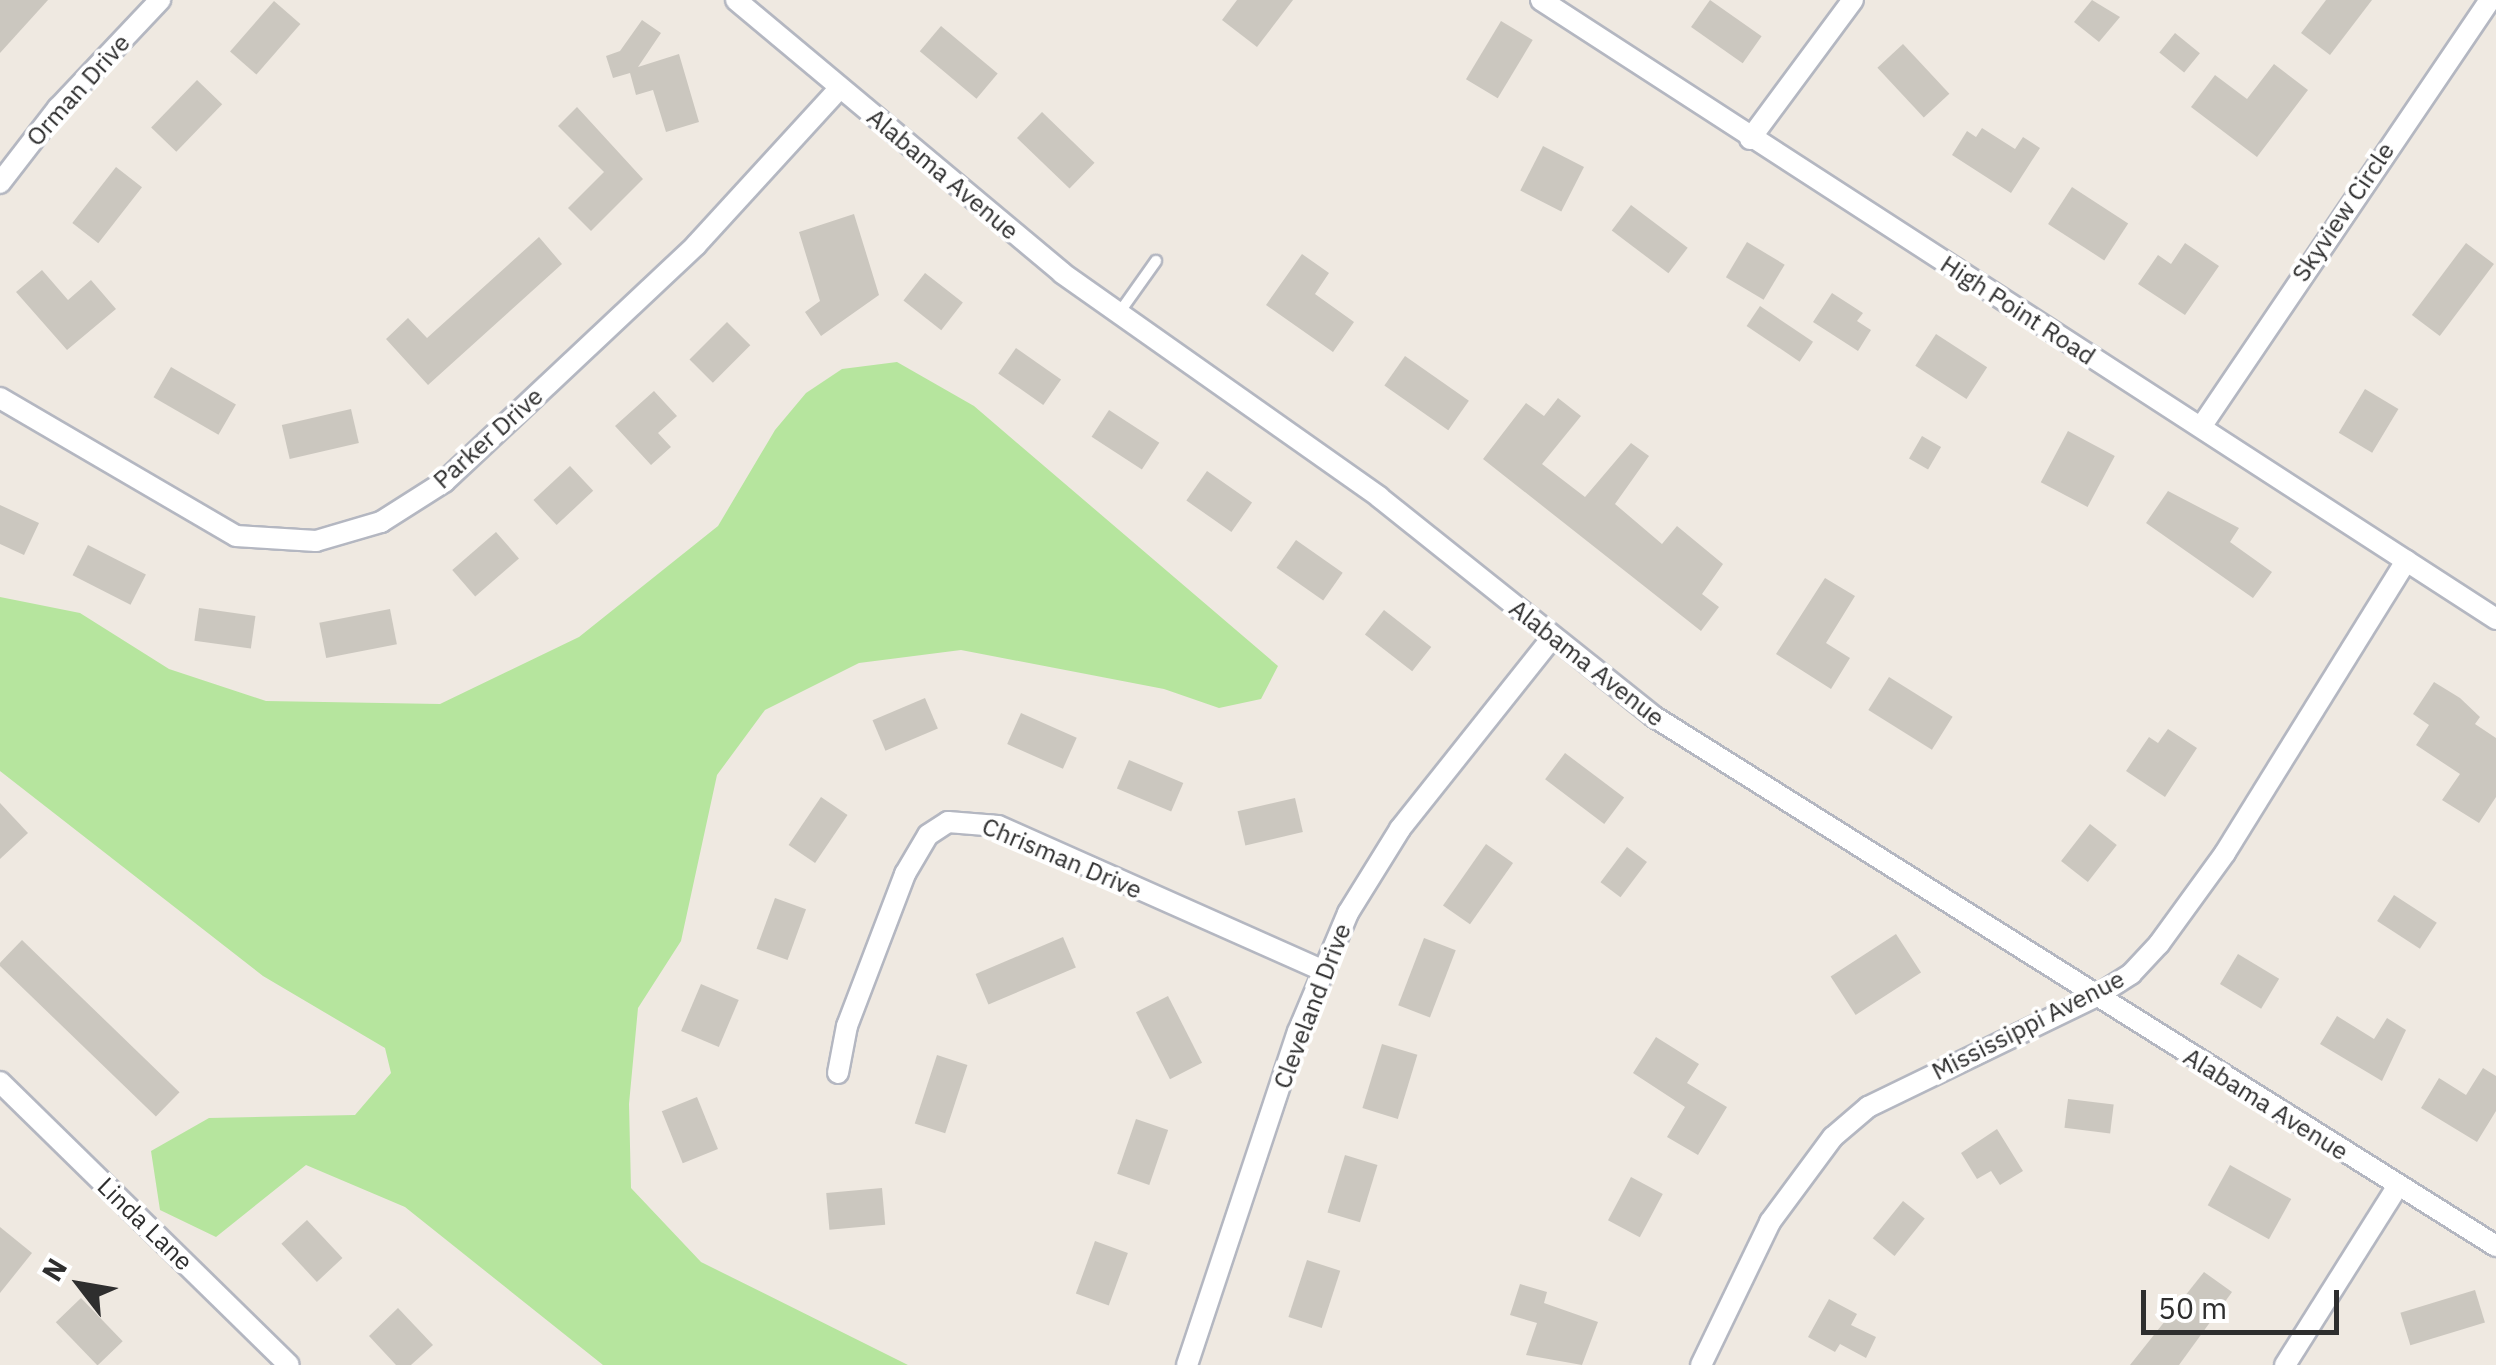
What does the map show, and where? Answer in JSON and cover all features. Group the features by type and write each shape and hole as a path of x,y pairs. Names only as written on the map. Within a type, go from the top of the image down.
{"street":[{"name":"Orman Drive","path":"0,183 58,108 160,0"},
{"name":"Alabama Avenue","path":"736,0 1119,314 1379,496 1550,639 1727,767 2496,1246"},
{"name":"High Point Road","path":"1541,0 2496,619"},
{"path":"1750,139 1853,0"},
{"name":"Skyview Circle","path":"2201,428 2490,0"},
{"name":"Parker Drive","path":"0,398 236,536 316,540 380,522 444,482 654,284 840,88"},
{"name":"Mississippi Avenue","path":"1700,1365 1770,1222 1834,1136 1868,1107 2094,996 2131,974 2159,944 2225,854 2406,561"},
{"name":"Cleveland Drive","path":"1186,1365 1321,970 1400,829 1550,639"},
{"name":"Chrisman Drive","path":"838,1073 847,1026 905,874 928,835 948,822 998,826 1321,970"},
{"name":"Linda Lane","path":"0,1082 289,1365"},
{"path":"2285,1365 2397,1187"}],"lane":[{"path":"1119,314 1156,261"}],"green space":[{"path":"897,362 974,406 1278,666 1261,699 1219,708 1164,689 961,650 859,663 765,710 717,775 681,941 638,1008 629,1104 631,1188 701,1262 908,1365 603,1365 405,1207 306,1165 216,1237 160,1210 151,1151 209,1118 355,1115 391,1073 385,1048 263,976 0,771 0,597 80,613 169,669 266,701 440,704 579,637 718,526 775,430 806,393 842,369"}],"building":[{"path":"0,0 48,0 0,53"},
{"path":"1237,0 1293,0 1257,47 1222,20"},
{"path":"1710,0 1762,36 1743,63 1691,27"},
{"path":"2092,0 2120,17 2099,42 2074,22"},
{"path":"2326,0 2372,0 2330,55 2301,33"},
{"path":"274,1 300,24 256,75 230,52"},
{"path":"642,20 661,33 638,67 679,54 699,122 666,132 653,90 636,95 630,73 613,78 606,56 620,51"},
{"path":"1501,21 1533,40 1498,98 1466,79"},
{"path":"941,26 998,74 976,99 920,51"},
{"path":"2175,33 2200,53 2184,73 2159,52"},
{"path":"1903,44 1949,94 1924,118 1877,68"},
{"path":"2274,64 2308,90 2257,157 2191,107 2215,75 2247,99"},
{"path":"197,80 222,104 176,152 151,127"},
{"path":"577,107 643,179 591,231 568,208 604,172 558,126"},
{"path":"1042,112 1095,163 1070,189 1017,138"},
{"path":"1982,128 2015,149 2023,137 2040,148 2011,193 1952,155 1967,131 1976,137"},
{"path":"1543,146 1584,167 1561,211 1520,191"},
{"path":"116,167 142,187 98,243 72,223"},
{"path":"2072,187 2128,223 2104,260 2048,224"},
{"path":"1631,205 1688,248 1668,273 1612,231"},
{"path":"854,214 879,295 821,336 805,312 820,301 799,232"},
{"path":"539,237 562,264 428,385 386,339 408,318 427,338"},
{"path":"1747,242 1785,265 1764,300 1726,277"},
{"path":"2185,243 2219,266 2185,315 2138,284 2158,255 2171,264"},
{"path":"2466,243 2494,264 2440,336 2412,315"},
{"path":"1302,254 1329,273 1315,294 1354,322 1333,352 1266,305"},
{"path":"42,270 68,300 91,280 116,309 67,350 16,292"},
{"path":"925,273 963,303 941,330 903,301"},
{"path":"1832,293 1863,313 1857,321 1871,330 1858,351 1813,322"},
{"path":"1760,306 1813,342 1800,362 1747,326"},
{"path":"727,322 750,345 713,383 690,359"},
{"path":"1936,334 1987,367 1966,399 1915,366"},
{"path":"1016,348 1061,380 1043,405 998,373"},
{"path":"1405,356 1469,401 1448,430 1384,385"},
{"path":"171,367 236,404 218,435 154,397"},
{"path":"2365,389 2398,409 2372,453 2339,433"},
{"path":"654,391 677,416 658,433 671,447 651,465 615,426"},
{"path":"1558,398 1581,416 1542,464 1585,497 1631,443 1649,456 1615,504 1662,544 1677,526 1723,564 1702,594 1719,607 1701,631 1483,459 1526,403 1544,416"},
{"path":"351,409 359,443 290,459 282,425"},
{"path":"1109,410 1159,443 1142,470 1092,437"},
{"path":"2068,431 2115,456 2088,507 2041,482"},
{"path":"1922,436 1941,447 1928,470 1909,459"},
{"path":"570,466 593,491 557,525 533,500"},
{"path":"1207,471 1252,503 1231,532 1186,500"},
{"path":"2168,491 2239,528 2230,542 2272,572 2253,598 2146,523"},
{"path":"0,505 39,523 24,555 0,544"},
{"path":"496,532 519,558 475,596 452,570"},
{"path":"1296,540 1343,573 1323,601 1276,568"},
{"path":"88,545 146,575 130,605 73,575"},
{"path":"1825,578 1855,596 1826,643 1850,658 1831,689 1776,654"},
{"path":"199,608 255,616 251,649 194,641"},
{"path":"390,609 397,644 326,658 319,623"},
{"path":"1384,610 1431,647 1412,671 1365,634"},
{"path":"1889,677 1953,717 1932,750 1868,710"},
{"path":"2434,682 2460,698 2480,717 2475,724 2496,738 2496,797 2479,823 2442,800 2460,774 2416,745 2429,725 2413,714"},
{"path":"925,698 938,728 885,751 873,720"},
{"path":"1021,713 1077,738 1063,769 1007,744"},
{"path":"2168,729 2197,748 2165,797 2126,771 2149,737 2158,743"},
{"path":"1565,753 1624,798 1604,824 1545,779"},
{"path":"1129,760 1183,783 1171,812 1117,789"},
{"path":"821,797 848,815 815,863 789,845"},
{"path":"1295,798 1303,832 1245,845 1238,811"},
{"path":"0,803 28,833 0,859"},
{"path":"2090,824 2117,845 2088,882 2061,861"},
{"path":"1486,844 1513,863 1470,924 1443,905"},
{"path":"1627,847 1647,862 1620,897 1601,882"},
{"path":"2394,895 2437,923 2420,949 2377,921"},
{"path":"775,898 806,909 788,960 757,949"},
{"path":"1896,934 1921,973 1856,1015 1831,976"},
{"path":"1063,937 1076,967 988,1004 976,974"},
{"path":"1424,938 1456,950 1430,1017 1398,1005"},
{"path":"22,940 180,1092 156,1117 0,966"},
{"path":"2238,954 2279,979 2261,1009 2220,984"},
{"path":"701,984 739,1000 719,1047 681,1031"},
{"path":"1168,996 1202,1063 1170,1079 1136,1012"},
{"path":"2337,1016 2374,1039 2387,1018 2406,1030 2382,1081 2320,1044"},
{"path":"1656,1037 1699,1064 1687,1083 1727,1107 1698,1155 1667,1137 1685,1107 1633,1073"},
{"path":"1382,1044 1417,1055 1398,1119 1362,1108"},
{"path":"937,1055 967,1065 945,1133 915,1123"},
{"path":"2483,1068 2496,1076 2496,1111 2477,1142 2421,1108 2439,1078 2466,1095"},
{"path":"697,1097 718,1149 683,1163 662,1111"},
{"path":"2068,1099 2114,1105 2110,1133 2064,1128"},
{"path":"1136,1119 1168,1130 1149,1185 1117,1174"},
{"path":"1997,1129 2023,1171 2000,1185 1991,1171 1977,1179 1961,1153"},
{"path":"1345,1155 1378,1165 1360,1222 1327,1212"},
{"path":"2230,1165 2291,1199 2269,1239 2208,1205"},
{"path":"1631,1177 1663,1194 1640,1237 1608,1220"},
{"path":"882,1188 885,1225 829,1230 826,1193"},
{"path":"1903,1201 1925,1219 1895,1256 1873,1238"},
{"path":"307,1220 342,1258 317,1282 281,1244"},
{"path":"0,1227 32,1253 0,1293"},
{"path":"1095,1241 1128,1253 1109,1306 1076,1294"},
{"path":"1307,1260 1340,1271 1322,1328 1288,1317"},
{"path":"2204,1272 2232,1292 2179,1365 2130,1365"},
{"path":"1520,1284 1547,1292 1544,1303 1598,1322 1582,1365 1526,1355 1537,1323 1510,1315"},
{"path":"2475,1290 2485,1323 2410,1345 2400,1313"},
{"path":"81,1298 123,1341 97,1365 56,1322"},
{"path":"1829,1299 1857,1314 1851,1325 1876,1337 1866,1358 1840,1344 1835,1352 1808,1337"},
{"path":"398,1308 433,1345 411,1365 396,1365 369,1336"}]}
